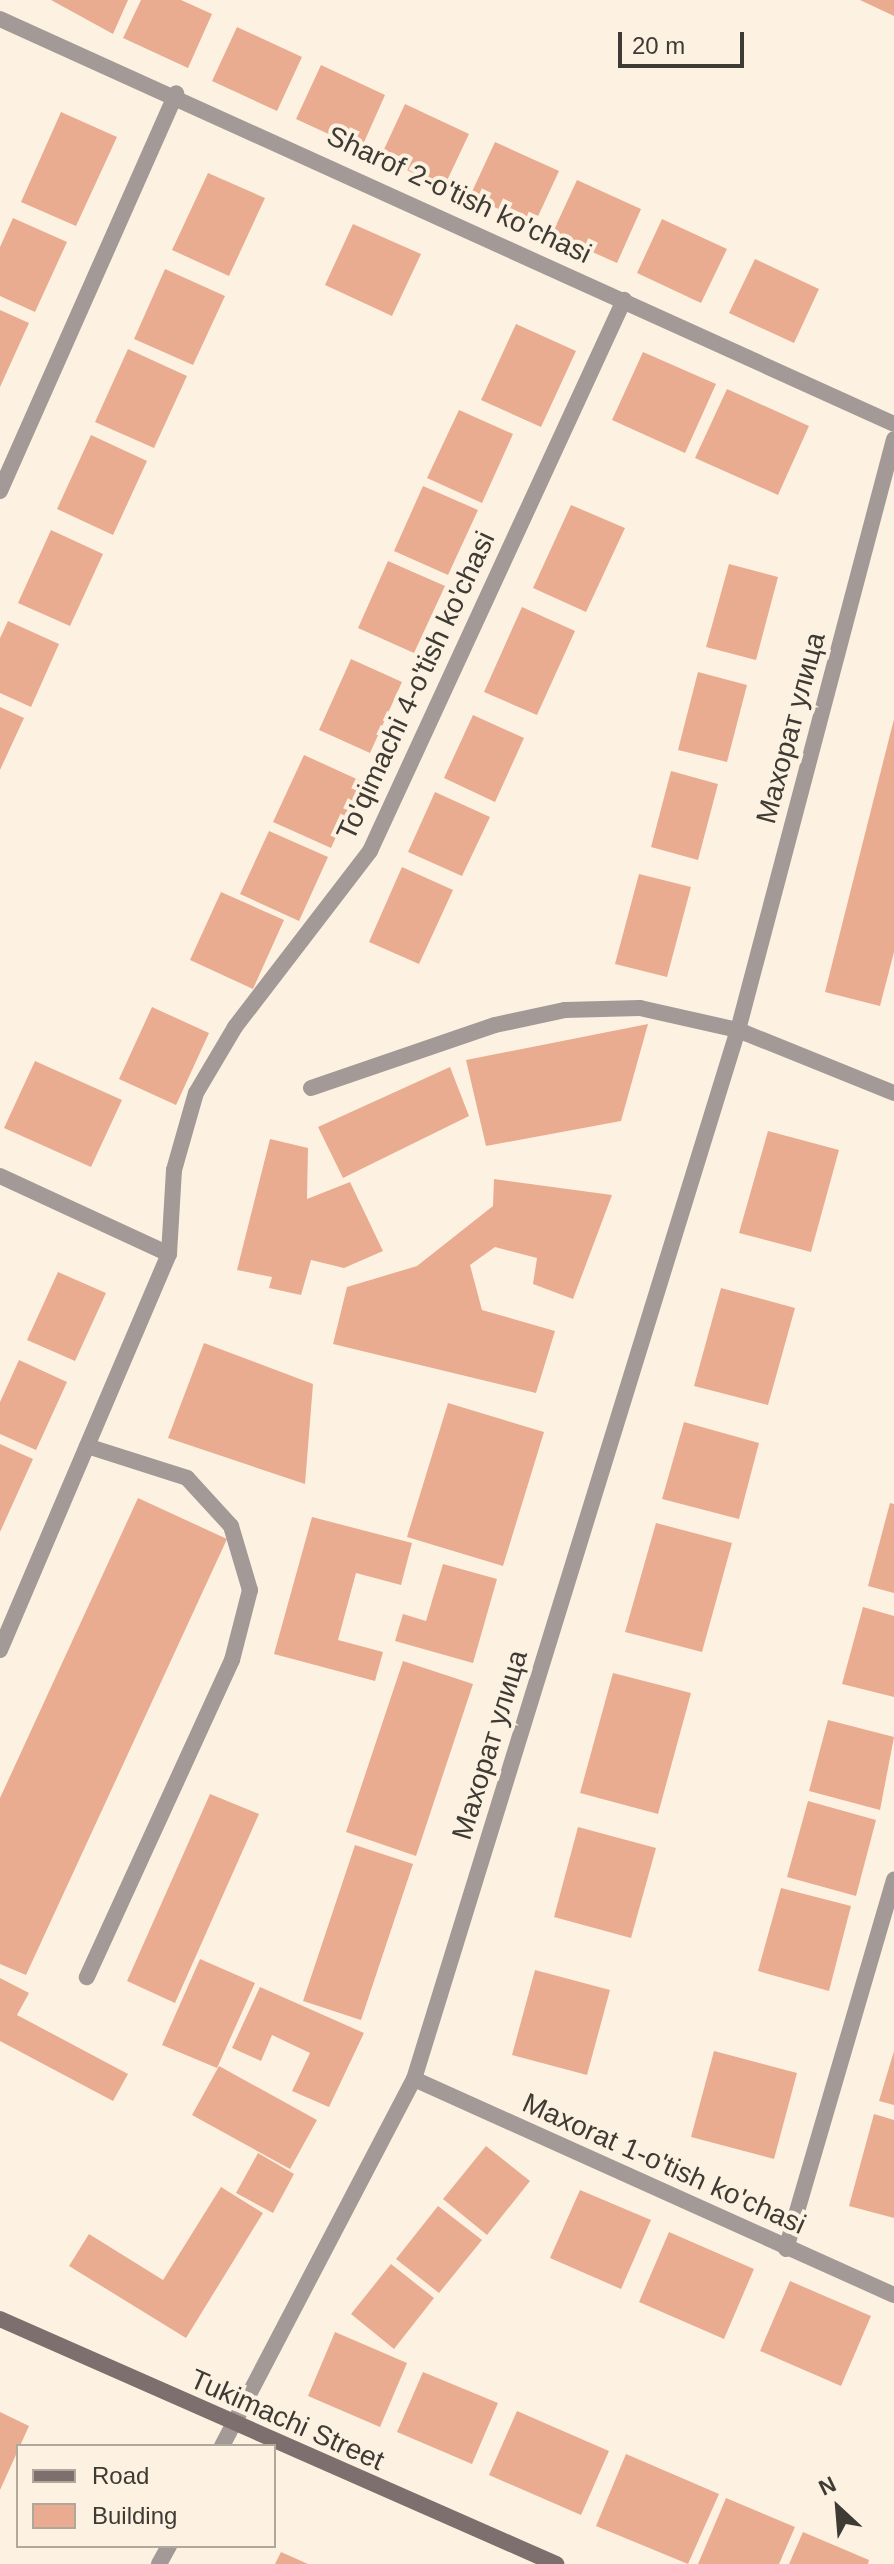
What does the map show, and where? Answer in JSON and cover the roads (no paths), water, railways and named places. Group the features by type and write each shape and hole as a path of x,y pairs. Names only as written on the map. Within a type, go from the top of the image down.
{"main road":[{"name":"Tukimachi Street","path":"0,2319 274,2444"},
{"name":"Tukimachi Street","path":"276,2445 556,2564"}],"street":[{"name":"Sharof 2-o'tish ko'chasi","path":"0,19 176,93 894,424"},
{"path":"0,491 176,93"},
{"name":"To'qimachi 4-o'tish ko'chasi","path":"0,1650 169,1254 174,1170 196,1093 235,1027 370,851 624,300"},
{"name":"Махорат улица","path":"223,2444 414,2079 738,1030 894,439"},
{"path":"311,1088 495,1025 565,1010 640,1008 738,1030 894,1093"},
{"path":"0,1176 169,1254"},
{"path":"87,1446 187,1478 231,1526 250,1590 232,1660 87,1977"},
{"path":"786,2249 894,1879"},
{"name":"Maxorat 1-o'tish ko'chasi","path":"414,2079 894,2295"}]}
